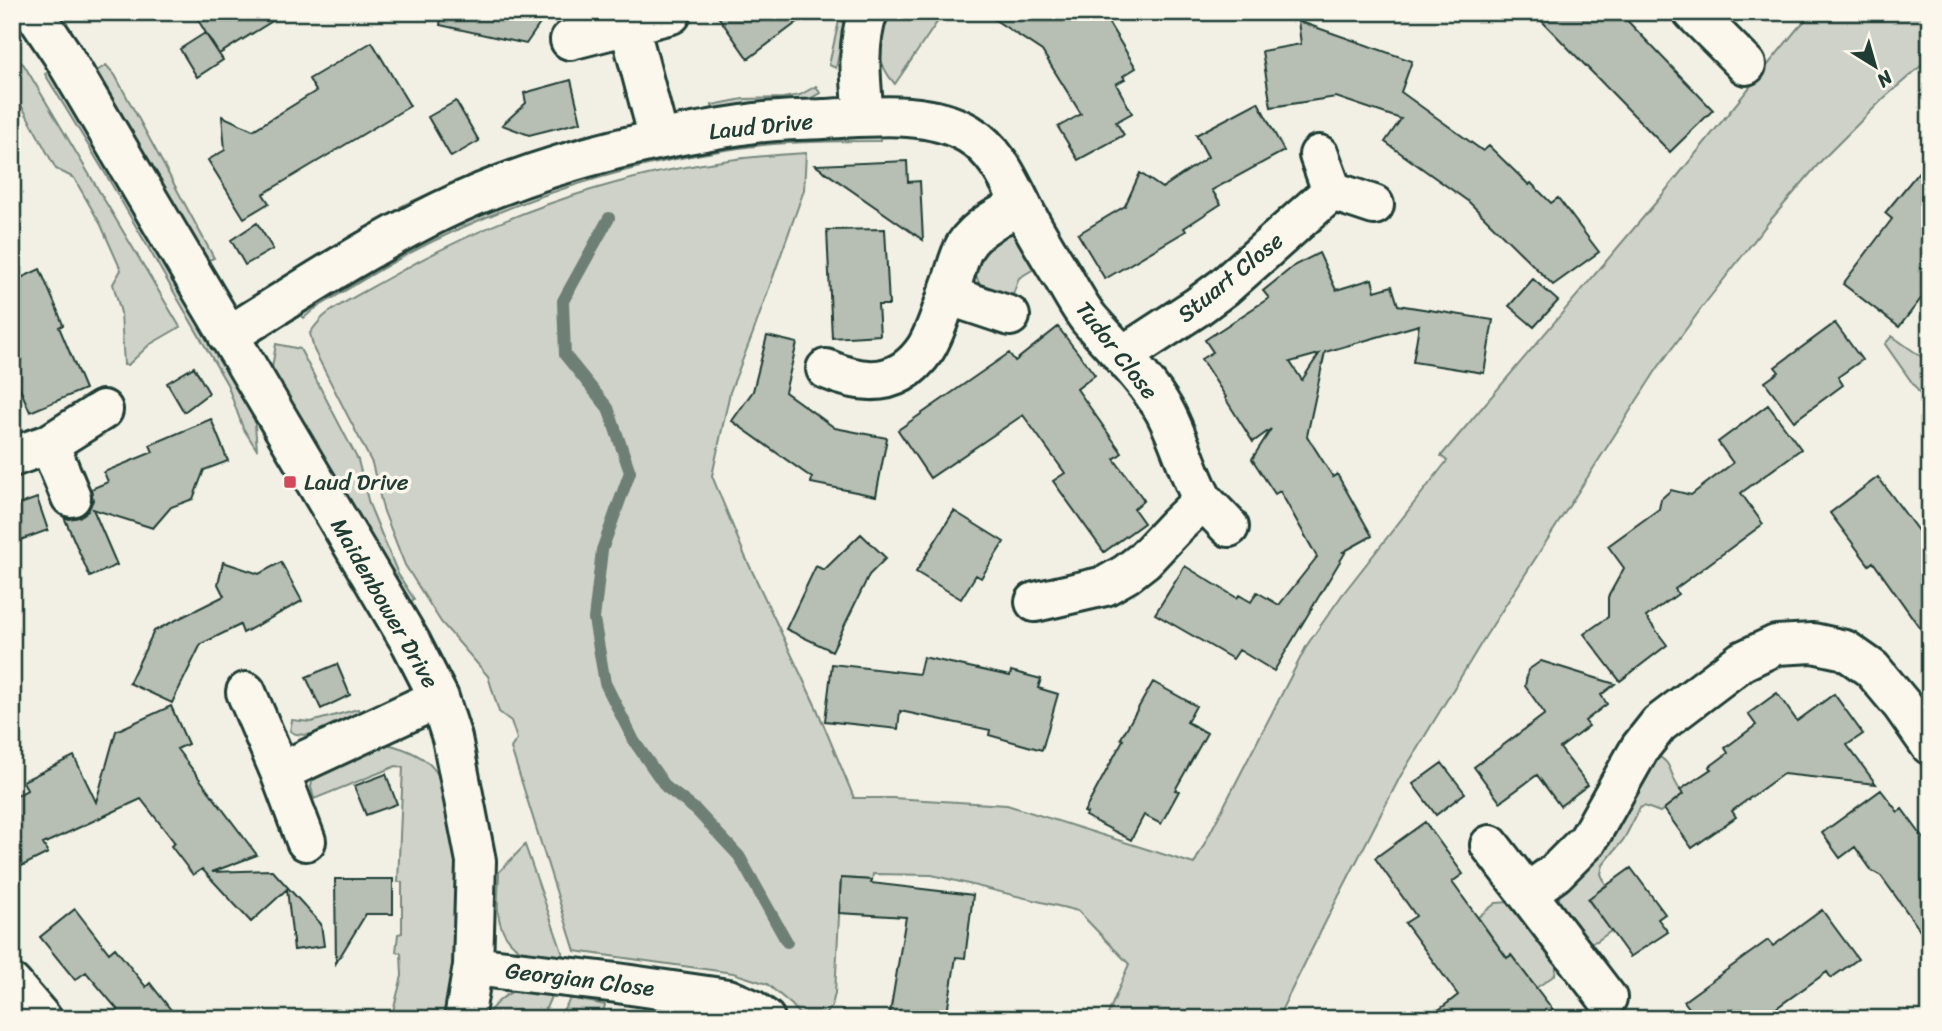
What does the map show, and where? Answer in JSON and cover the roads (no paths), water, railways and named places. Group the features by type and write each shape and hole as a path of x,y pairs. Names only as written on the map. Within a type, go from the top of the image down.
{"street":[{"name":"Maidenbower Drive","path":"34,12 62,54 407,637 439,698 453,738 477,861 473,966 464,1019"},
{"path":"864,117 860,52 868,12"},
{"path":"1693,12 1746,65"},
{"path":"570,40 671,14"},
{"path":"629,25 659,139"},
{"name":"Laud Drive","path":"228,336 383,242 442,210 553,167 659,139 758,122 864,117"},
{"name":"Tudor Close","path":"864,117 932,121 969,134 998,161 1087,316 1161,405 1173,426 1191,477 1216,514 1176,526 1144,560 1105,586 1082,609 1035,602"},
{"path":"1319,155 1332,191 1374,205"},
{"name":"Stuart Close","path":"1122,356 1224,287 1332,191"},
{"path":"826,369 862,380 878,381 897,374 913,363 926,348 935,330 964,247 982,228 1021,205"},
{"path":"947,295 1010,316"},
{"path":"12,457 49,444 103,410"},
{"path":"49,444 71,497"},
{"path":"1527,893 1555,873 1588,840 1640,748 1660,724 1742,660 1776,645 1813,643 1844,650 1872,669 1930,745"},
{"path":"246,692 306,841"},
{"path":"280,772 439,698"},
{"path":"1490,845 1606,998"},
{"name":"Georgian Close","path":"473,966 729,999 765,1019"},
{"path":"12,984 42,1019"}],"waterway":[{"path":"609,218 563,301 565,355 608,408 630,472 602,550 594,619 605,683 634,741 666,787 696,810 739,856 787,942"}],"place":[{"name":"Laud Drive","path":"290,482"}]}
